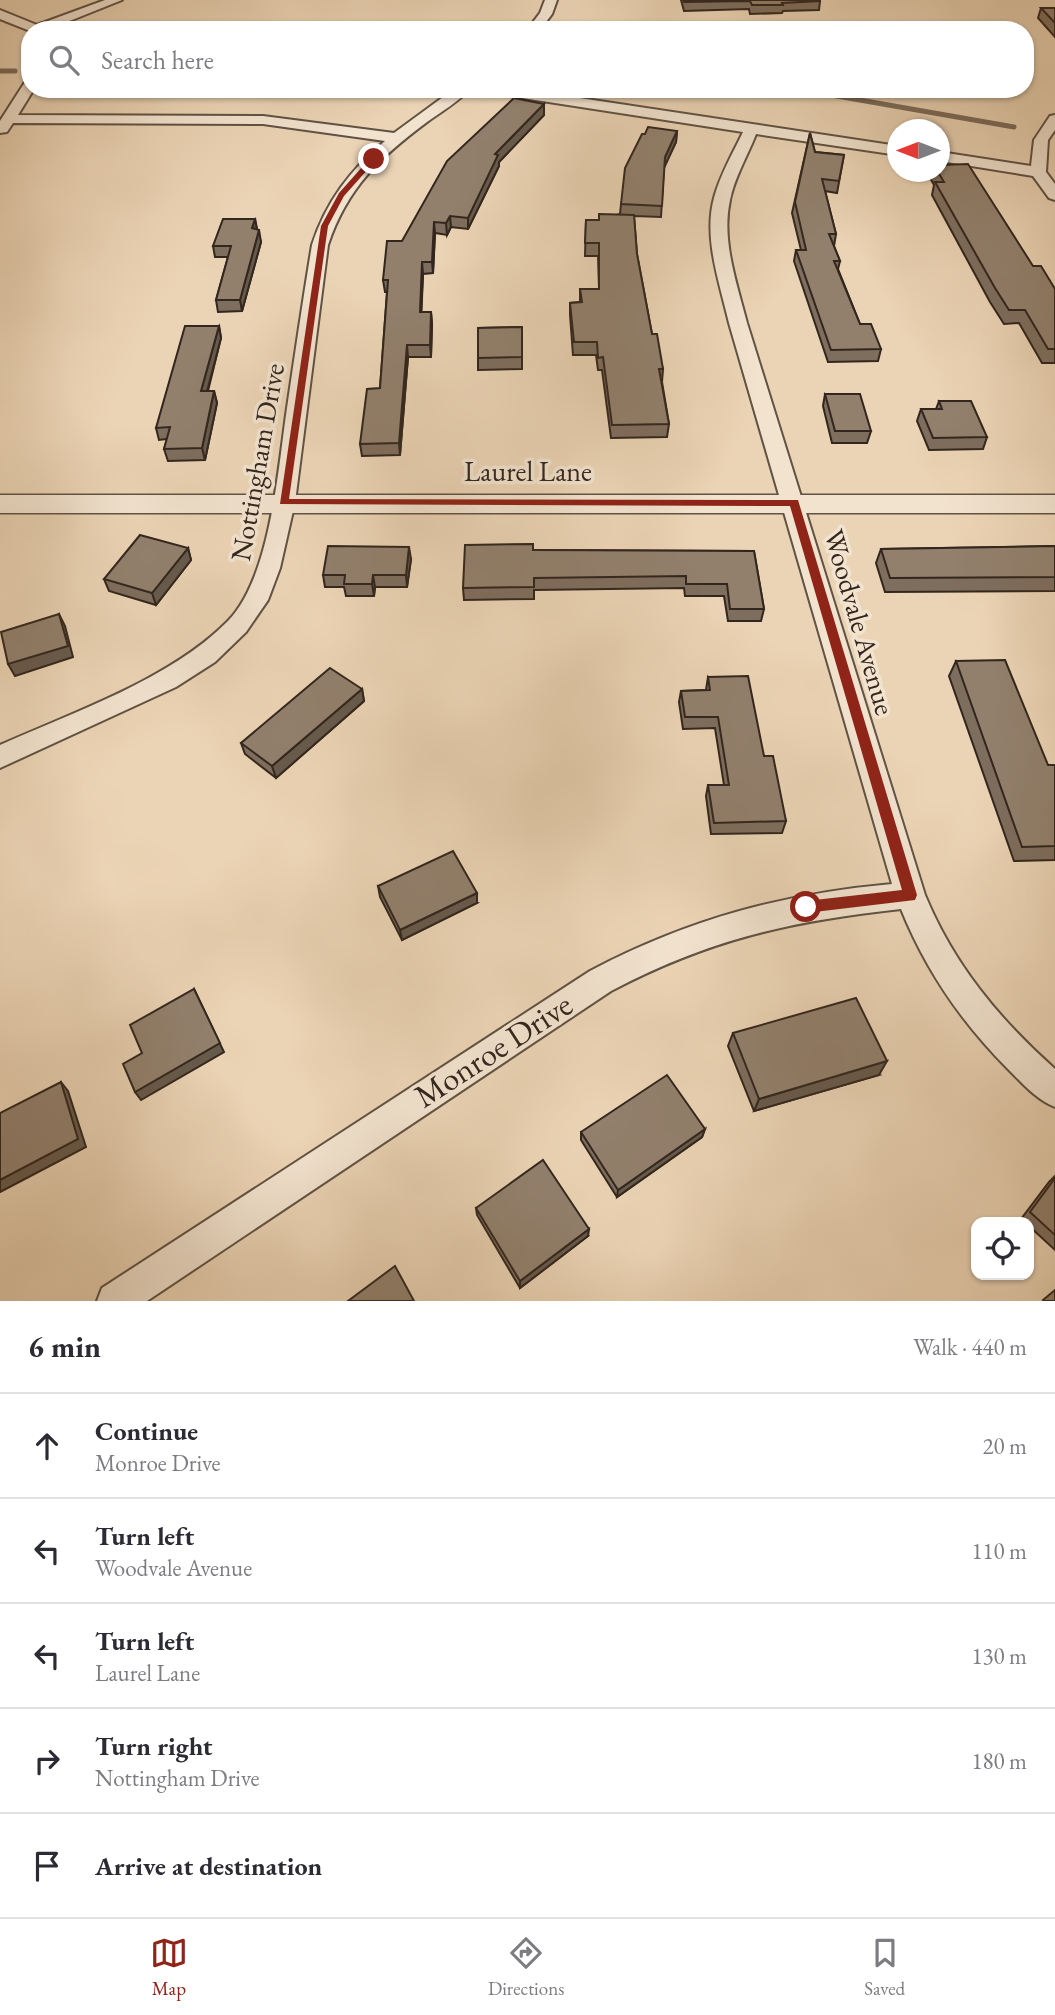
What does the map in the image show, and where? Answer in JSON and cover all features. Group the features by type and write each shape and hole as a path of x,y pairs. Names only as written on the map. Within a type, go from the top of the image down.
{"street":[{"path":"60,21 116,0"},
{"path":"540,21 551,0"},
{"path":"0,14 21,22"},
{"path":"0,132 22,98"},
{"name":"Nottingham Drive","path":"0,757 167,680 206,655 238,626 260,594 270,568 284,502 324,226 341,195 368,164 451,98"},
{"path":"550,98 887,149"},
{"path":"9,118 263,120 398,138"},
{"path":"1055,120 1041,140 1038,172 1055,195"},
{"name":"Woodvale Avenue","path":"751,129 722,198 719,223 723,262 738,323 911,895 923,931 977,1016 1015,1056 1055,1091"},
{"path":"950,159 1038,172"},
{"name":"Laurel Lane","path":"0,504 1055,504"},
{"name":"Monroe Drive","path":"115,1301 573,997 621,968 656,951 763,915 806,907 911,895"}],"building":[{"path":"684,0 820,1 752,5 750,1"},
{"path":"1041,8 1055,8 1055,23"},
{"path":"514,98 544,104 495,154 498,155 468,218 450,216 446,223 434,222 432,262 422,262 420,312 431,312 430,345 407,345 399,443 360,444 367,389 380,388 388,280 383,280 387,241 402,241 447,161"},
{"path":"648,127 677,131 665,157 662,206 621,204 625,168"},
{"path":"810,133 815,152 844,155 839,181 822,179 836,234 829,234 840,261 834,261 860,324 871,324 881,349 831,350 796,250 806,250 795,202"},
{"path":"968,164 1033,266 1041,266 1055,289 1055,349 1048,349 1025,310 1009,310 995,288 935,182 950,182 950,165"},
{"path":"599,214 634,215 637,254 652,334 657,334 663,369 659,369 669,424 612,425 603,357 598,358 597,342 574,342 570,303 582,302 580,289 599,289 599,243 585,243 586,220 599,220"},
{"path":"223,219 255,219 252,228 259,230 240,300 216,300 231,246 213,246"},
{"path":"185,326 219,326 201,391 214,391 202,448 164,449 170,427 156,428"},
{"path":"522,327 522,357 478,358 478,328"},
{"path":"825,394 860,394 871,431 835,431"},
{"path":"939,401 971,401 987,437 933,438 921,409 942,409"},
{"path":"140,535 188,548 152,593 104,579"},
{"path":"533,544 533,550 754,551 764,609 730,609 727,584 686,584 686,576 534,578 534,587 463,588 465,545"},
{"path":"328,546 409,547 406,575 373,575 372,584 344,584 345,575 323,575"},
{"path":"1055,546 1055,577 890,578 881,549"},
{"path":"59,614 68,646 8,664 1,632"},
{"path":"1005,660 1048,765 1055,765 1055,846 1022,847 956,661"},
{"path":"330,668 362,689 272,766 241,743"},
{"path":"748,676 764,756 773,756 786,821 714,823 708,785 729,785 718,717 685,717 681,691 710,690 708,677"},
{"path":"453,851 477,893 400,930 378,886"},
{"path":"194,989 220,1043 135,1092 123,1064 142,1053 130,1025"},
{"path":"856,998 887,1061 759,1099 733,1033"},
{"path":"667,1075 705,1129 618,1190 581,1132"},
{"path":"61,1082 78,1139 0,1180 0,1113"},
{"path":"543,1160 589,1229 520,1281 476,1208"},
{"path":"1055,1178 1055,1235 1030,1212"},
{"path":"395,1266 414,1301 348,1301"},
{"path":"1055,1290 1055,1301 1043,1300"}],"waterway":[{"path":"0,71 15,71"},
{"path":"848,98 1014,127"}],"route":[{"path":"374,159 341,195 324,226 284,502 794,502 911,895 806,907"}]}
